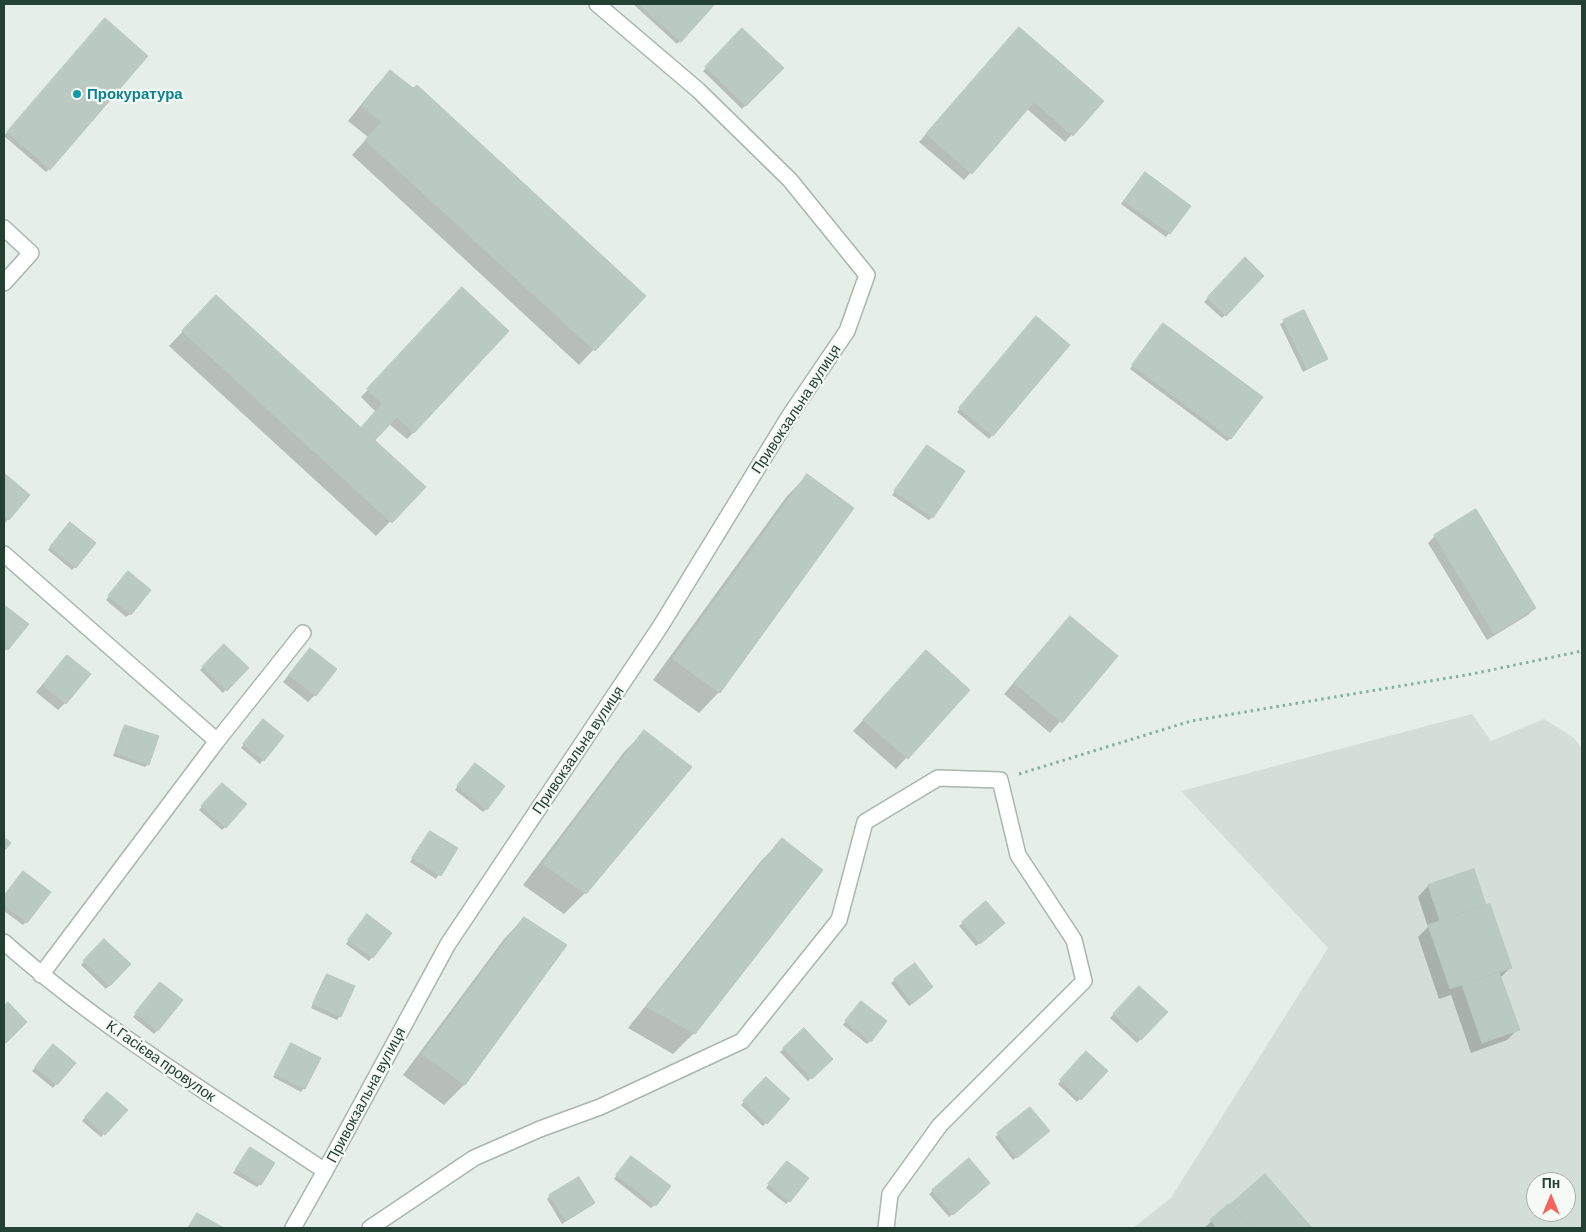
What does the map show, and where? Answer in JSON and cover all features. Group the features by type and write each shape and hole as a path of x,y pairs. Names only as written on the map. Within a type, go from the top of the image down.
{"street":[{"name":"Привокзальна вулиця","path":"292,1228 448,944 660,627 790,415 847,331 867,275 790,180 698,90 597,4"},
{"path":"4,228 31,253 4,283"},
{"path":"4,554 217,741"},
{"path":"41,975 217,741 303,633"},
{"path":"370,1228 474,1158 540,1129 600,1107 742,1041 839,920 865,822 938,778 1000,780 1018,855 1074,940 1084,980 940,1126 890,1194 886,1228"},
{"name":"К.Гасієва провулок","path":"4,942 41,975 138,1047 325,1171"}],"path":[{"path":"1000,780 1191,721 1472,674 1582,651"}],"shaded area":[{"path":"1472,714 1491,741 1544,719 1574,738 1582,749 1582,1228 1133,1228 1171,1198 1328,948 1181,791"}],"building":[{"path":"639,4 715,4 681,42"},
{"name":"Прокуратура","path":"105,18 148,56 50,170 7,132"},
{"path":"1019,27 1104,101 1073,136 1034,102 972,174 926,134"},
{"path":"742,28 784,68 746,106 705,67"},
{"path":"390,70 413,88 417,85 646,296 595,351 365,140 382,122 362,106"},
{"path":"1145,172 1191,206 1170,234 1124,201"},
{"path":"1245,257 1264,276 1226,316 1207,298"},
{"path":"462,287 509,331 414,433 367,389"},
{"path":"216,295 426,487 392,523 182,331"},
{"path":"1304,310 1328,359 1307,369 1283,320"},
{"path":"1036,316 1070,345 993,436 959,408"},
{"path":"1163,323 1263,397 1231,439 1132,365"},
{"path":"382,404 397,417 375,440 361,428"},
{"path":"927,445 965,471 933,518 894,491"},
{"path":"4,473 30,495 9,520 4,516"},
{"path":"807,474 854,508 720,693 673,659"},
{"path":"1476,509 1536,608 1494,634 1434,535"},
{"path":"70,522 96,543 76,568 50,547"},
{"path":"128,571 151,590 131,615 108,596"},
{"path":"4,605 29,624 8,650 4,647"},
{"path":"1070,616 1118,656 1062,723 1014,683"},
{"path":"224,644 249,668 227,691 202,667"},
{"path":"310,648 337,669 316,696 289,675"},
{"path":"926,650 970,690 908,759 863,720"},
{"path":"67,655 91,674 66,704 43,685"},
{"path":"263,719 284,736 264,761 243,744"},
{"path":"125,725 159,736 149,765 116,753"},
{"path":"644,730 692,767 586,894 543,864"},
{"path":"475,763 505,786 487,810 457,786"},
{"path":"222,783 247,804 226,828 201,806"},
{"path":"430,831 458,848 441,876 412,858"},
{"path":"4,837 11,843 4,851"},
{"path":"782,838 823,870 695,1034 647,1007"},
{"path":"1474,869 1486,905 1440,921 1428,885"},
{"path":"23,871 51,892 27,923 4,905 4,896"},
{"path":"986,901 1005,923 980,944 962,922"},
{"path":"1490,904 1512,968 1450,989 1428,925"},
{"path":"367,914 392,933 373,958 348,940"},
{"path":"524,917 567,945 465,1085 422,1054"},
{"path":"104,939 131,964 110,986 83,961"},
{"path":"915,963 933,987 912,1004 894,979"},
{"path":"1499,972 1520,1030 1482,1043 1462,985"},
{"path":"327,974 355,986 341,1017 313,1004"},
{"path":"160,982 183,1000 158,1031 135,1013"},
{"path":"1139,986 1168,1012 1141,1040 1113,1014"},
{"path":"861,1001 887,1021 871,1042 845,1021"},
{"path":"8,1002 27,1022 6,1043 4,1041 4,1006"},
{"path":"804,1028 833,1059 812,1079 783,1048"},
{"path":"291,1043 321,1058 305,1089 275,1074"},
{"path":"53,1044 76,1063 57,1085 35,1067"},
{"path":"1086,1051 1108,1071 1081,1100 1060,1080"},
{"path":"766,1077 790,1099 767,1124 743,1101"},
{"path":"107,1092 128,1110 105,1135 85,1117"},
{"path":"1030,1107 1050,1131 1017,1158 997,1133"},
{"path":"250,1147 275,1163 261,1185 236,1169"},
{"path":"631,1156 671,1186 656,1206 616,1175"},
{"path":"969,1158 990,1183 953,1215 932,1190"},
{"path":"787,1161 809,1178 790,1202 768,1184"},
{"path":"1265,1174 1312,1228 1250,1228 1230,1205"},
{"path":"579,1177 595,1203 566,1221 549,1195"},
{"path":"1229,1204 1250,1228 1217,1228 1210,1220"},
{"path":"197,1213 224,1228 188,1228"}],"place":[{"name":"Прокуратура","path":"77,94"}]}
